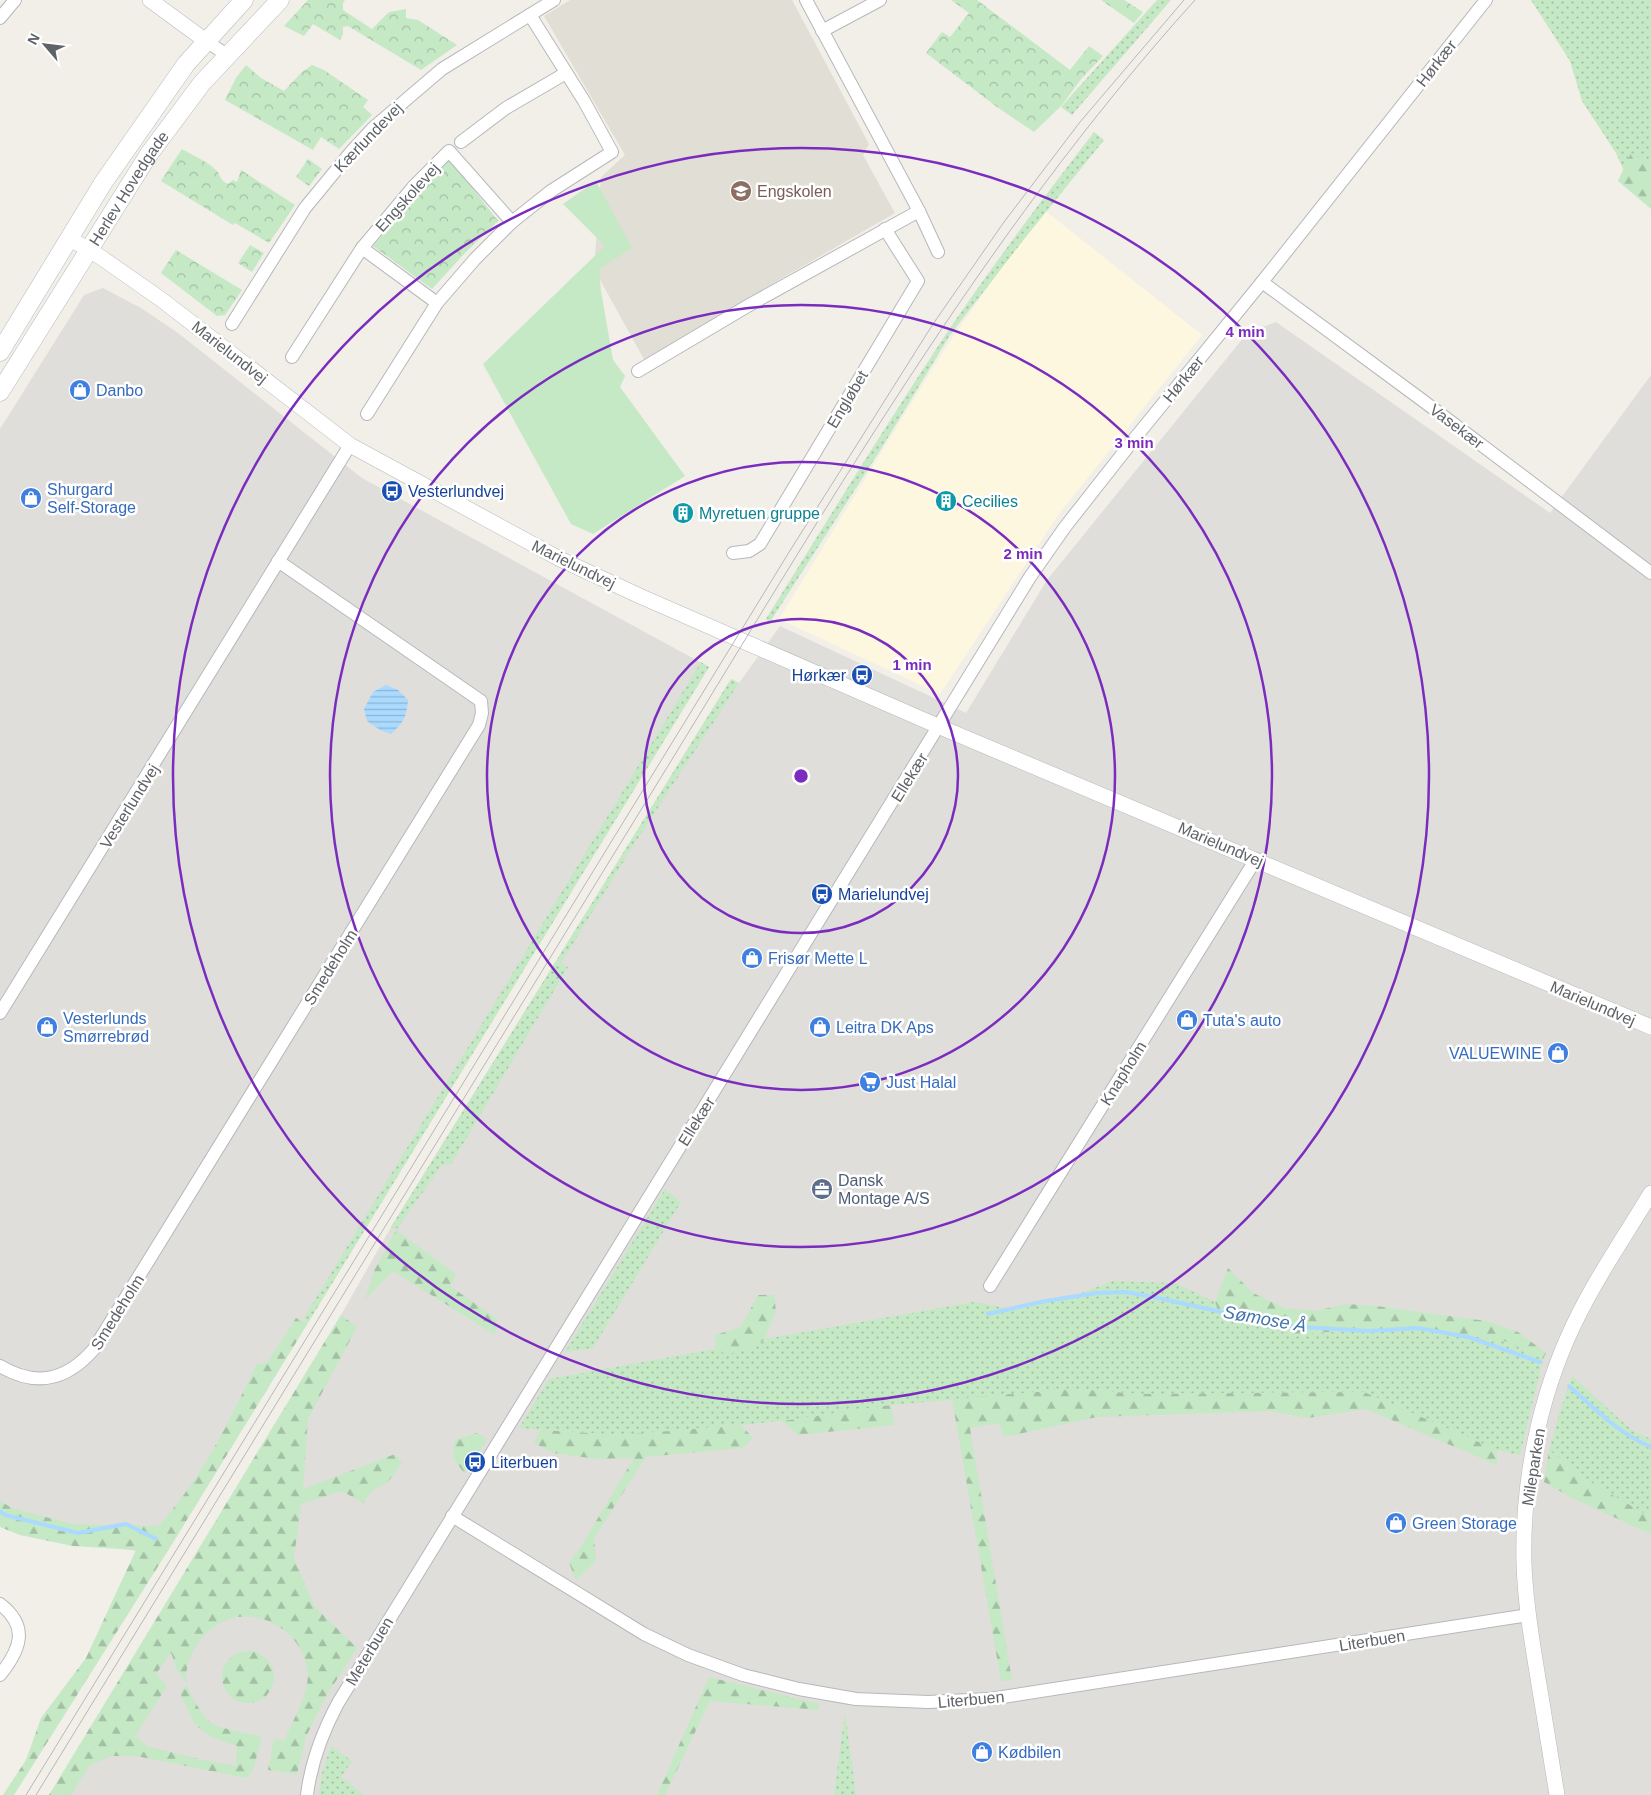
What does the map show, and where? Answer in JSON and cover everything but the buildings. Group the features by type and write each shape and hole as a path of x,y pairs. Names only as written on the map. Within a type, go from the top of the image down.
{"main road":[{"name":"Herlev Hovedgade","path":"0,352 103,183 186,64 244,0"},
{"name":"Herlev Hovedgade","path":"0,392 149,154 202,83 280,0"}],"street":[{"path":"0,18 16,0"},
{"path":"150,0 227,55"},
{"name":"Kærlundevej","path":"232,324 306,208 356,146 387,116 442,69 554,0"},
{"path":"806,0 919,211 938,252"},
{"path":"822,31 880,0"},
{"name":"Hørkær","path":"940,726 1030,577 1065,527 1486,0"},
{"path":"368,414 437,303 475,259 512,222 550,191 612,152 530,15"},
{"path":"461,142 506,108 566,73"},
{"name":"Engskolevej","path":"292,357 362,248 414,186 449,151 512,222"},
{"path":"638,371 751,304 919,211"},
{"name":"Engløbet","path":"733,553 749,551 760,544 918,281 885,229"},
{"name":"Marielundvej","path":"69,238 90,250 162,300 350,445 560,559 642,597 940,726 1651,1027"},
{"name":"Engskolevej","path":"362,248 437,303"},
{"name":"Vasekær","path":"1262,282 1651,573"},
{"name":"Vesterlundvej","path":"0,1013 130,805 350,445"},
{"name":"Smedeholm","path":"0,1366 10,1372 28,1378 47,1378 66,1373 82,1363 94,1349 479,725 482,713 481,701 278,561"},
{"name":"Ellekær","path":"452,1516 940,726"},
{"name":"Knapholm","path":"990,1286 1256,859"},
{"name":"Mileparken","path":"1557,1795 1528,1615 1524,1564 1524,1524 1528,1483 1535,1441 1544,1407 1574,1323 1588,1296 1651,1193"},
{"name":"Literbuen","path":"452,1516 644,1634 688,1655 743,1675 799,1690 856,1699 928,1702 990,1699 1528,1615"},
{"name":"Meterbuen","path":"307,1795 312,1762 324,1729 452,1516"},
{"path":"0,1604 10,1612 18,1625 20,1638 17,1651 0,1675"}],"shaded area":[{"name":"Engskolen","path":"570,0 792,0 869,144 863,155 895,213 645,361 594,269 601,177 625,155 544,16"},
{"path":"1043,209 1202,335 1058,515 940,694 779,619 946,347"},
{"path":"103,288 141,308 178,333 362,478 709,667 164,1557 54,1534 0,1507 0,429 84,295"},
{"path":"1276,322 1550,513 1651,375 1651,1795 59,1795 186,1570 341,1315 391,1227 731,679 739,683 780,626 966,713 1047,580 1248,332"}],"green space":[{"path":"308,0 345,0 343,10 372,29 389,12 406,9 406,18 418,20 457,45 421,70 348,26 343,27 343,34 340,40 313,24 304,36 284,26"},
{"path":"951,0 977,0 1070,70 1089,46 1103,56 1082,78 1061,106 1034,132 997,107 926,53 942,32 950,37 969,13"},
{"path":"1101,0 1124,0 1143,12 1134,23"},
{"path":"1157,0 1171,0 1072,115 1061,107"},
{"path":"1531,0 1651,0 1651,206 1618,181 1624,171 1616,153 1582,101 1570,61"},
{"path":"246,65 261,78 284,91 302,72 312,65 324,70 368,100 363,107 372,115 339,149 321,137 313,150 225,100 236,78"},
{"path":"1094,132 1104,140 950,335 881,449 770,622 766,619 877,440 946,334 1018,232"},
{"path":"182,149 213,167 223,181 228,184 233,180 237,182 241,170 295,205 269,243 235,223 233,225 161,181"},
{"path":"1631,153 1651,164 1651,209 1618,181"},
{"path":"308,159 322,169 309,186 296,177"},
{"path":"450,159 498,221 432,289 373,246"},
{"path":"596,181 632,248 599,269 613,360 625,376 620,387 685,476 593,534 571,524 483,364 605,246 563,204"},
{"path":"250,245 264,253 252,272 238,263"},
{"path":"176,250 242,290 225,315 217,316 161,273"},
{"path":"701,662 709,667 308,1323 304,1318"},
{"path":"731,679 739,683 633,846 561,963 568,967 451,1164 442,1165 396,1230 391,1227"},
{"path":"665,1189 681,1202 593,1348 565,1352"},
{"path":"396,1230 456,1274 450,1286 497,1319 495,1335 393,1271 365,1300 374,1271"},
{"path":"1228,1268 1253,1293 1285,1308 1315,1311 1346,1304 1376,1306 1486,1321 1518,1332 1546,1353 1543,1359 1509,1342 1420,1327 1290,1334 1220,1313 1215,1302"},
{"path":"1113,1281 1175,1283 1215,1302 1220,1313 1290,1334 1420,1327 1509,1342 1543,1359 1520,1455 1497,1450 1364,1392 1140,1394 1074,1389 891,1405 783,1421 622,1435 519,1428 549,1379 715,1349 727,1354 754,1348 765,1339 974,1302 1017,1310 1076,1295"},
{"path":"758,1295 774,1295 776,1311 765,1339 754,1348 726,1354 715,1349 715,1335 741,1327"},
{"path":"341,1315 357,1327 308,1419 303,1489 395,1454 402,1463 388,1482 372,1491 363,1503 342,1491 301,1504 294,1558 314,1606 357,1648 325,1698 306,1737 297,1774 268,1770 274,1739 284,1741 306,1689 308,1673 304,1658 297,1644 287,1633 274,1624 260,1618 245,1616 220,1623 203,1636 192,1654 186,1675 191,1695 204,1716 211,1723 227,1729 262,1737 253,1770 246,1778 136,1756 110,1756 89,1766 71,1795 49,1795","holes":["171,1652 176,1668 187,1684 180,1693 195,1725 213,1738 237,1746 236,1766 198,1759 147,1746 135,1736 167,1686 156,1674"]},
{"path":"296,1318 308,1323 14,1795 3,1795 26,1760 41,1718 86,1658 136,1550 73,1546 20,1535 0,1527 0,1501 12,1508 72,1524 158,1526 174,1508 201,1469 225,1428 257,1364 267,1363"},
{"path":"1572,1376 1633,1431 1651,1439 1651,1515 1645,1514 1585,1479 1549,1450"},
{"path":"1074,1389 1140,1394 1364,1392 1497,1450 1497,1465 1366,1409 1308,1418 1270,1411 1097,1417 1004,1437 999,1423 970,1428 1012,1680 1001,1681 952,1399"},
{"path":"891,1405 894,1425 798,1435 783,1421"},
{"path":"741,1425 753,1438 743,1448 646,1457 594,1538 596,1561 576,1580 569,1563 634,1458 597,1459 553,1453 534,1443 540,1430 622,1435"},
{"path":"477,1433 487,1439 465,1474 453,1458 455,1440"},
{"path":"1549,1450 1585,1479 1645,1514 1651,1515 1651,1534 1572,1498 1544,1482"},
{"path":"243,1651 253,1651 267,1658 274,1672 274,1682 267,1696 253,1703 243,1703 233,1699 226,1692 222,1682 222,1672 226,1662 233,1655"},
{"path":"709,1677 819,1704 819,1710 710,1701 665,1795 657,1795"},
{"path":"845,1712 856,1795 834,1795"},
{"path":"331,1746 352,1761 341,1777 364,1795 319,1795 322,1773"}],"water":[{"path":"386,685 398,690 408,700 404,719 391,734 380,730 367,721 364,709 373,692"}],"waterway":[{"name":"Sømose Å","path":"988,1314 1045,1301 1097,1293 1125,1292 1284,1326 1370,1331 1418,1328 1468,1337 1540,1362"},
{"name":"Sømose Å","path":"1569,1386 1617,1428 1651,1447"},
{"name":"Sømose Å","path":"0,1511 5,1515 78,1533 126,1524 156,1539"}],"tram line":[{"path":"26,1795 791,549 933,324 1004,222 1080,122 1184,0"},
{"path":"36,1795 780,583 907,381 1043,185 1117,91 1195,0"}],"place":[{"name":"Engskolen","path":"741,191"},
{"name":"Danbo","path":"80,390"},
{"name":"Vesterlundvej","path":"392,491"},
{"name":"Shurgard Self-Storage","path":"31,498"},
{"name":"Cecilies","path":"946,501"},
{"name":"Myretuen gruppe","path":"683,513"},
{"name":"Hørkær","path":"862,675"},
{"name":"Marielundvej","path":"822,894"},
{"name":"Frisør Mette L","path":"752,958"},
{"name":"Tuta's auto","path":"1187,1020"},
{"name":"Vesterlunds Smørrebrød","path":"47,1027"},
{"name":"Leitra DK Aps","path":"820,1027"},
{"name":"VALUEWINE","path":"1558,1053"},
{"name":"Just Halal","path":"870,1082"},
{"name":"Dansk Montage A/S","path":"822,1189"},
{"name":"Literbuen","path":"475,1462"},
{"name":"Green Storage","path":"1396,1523"},
{"name":"Kødbilen","path":"982,1752"}]}
